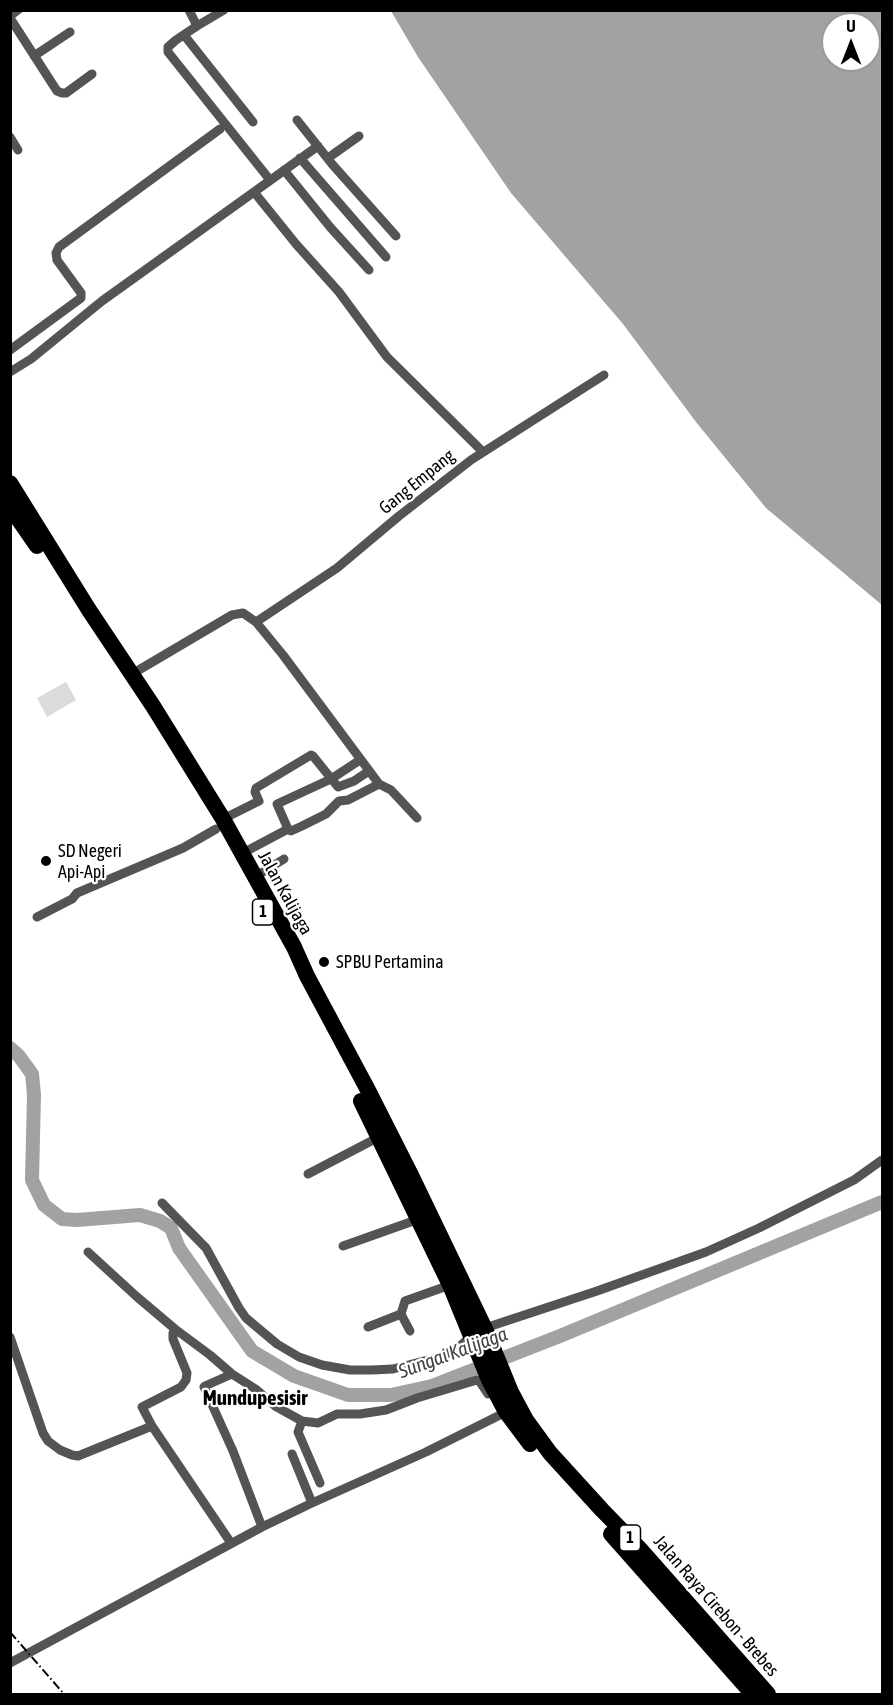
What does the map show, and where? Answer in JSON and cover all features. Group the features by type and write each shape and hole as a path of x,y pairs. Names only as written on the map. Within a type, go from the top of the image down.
{"highway":[{"name":"Jalan Kalijaga","path":"10,483 132,674 219,824 333,1044 450,1285 479,1334"},
{"name":"Jalan Kalijaga","path":"10,507 123,680 241,854 294,947 411,1175 479,1334 496,1382"},
{"name":"Jalan Raya Cirebon - Brebes","path":"496,1382 507,1412 542,1460 753,1695"},
{"name":"Jalan Raya Cirebon - Brebes","path":"496,1382 520,1410 550,1453 640,1549 768,1695"}],"street":[{"path":"18,10 10,17 57,91 66,93 92,74"},
{"path":"189,10 197,26"},
{"path":"224,10 184,35 168,47 168,52 270,180"},
{"path":"34,56 70,32"},
{"path":"184,35 253,122"},
{"path":"297,120 396,236"},
{"path":"10,350 81,298 81,293 56,258 56,251 59,247 220,129"},
{"path":"328,158 359,136"},
{"path":"10,137 18,150"},
{"path":"10,372 31,359 102,301 318,146"},
{"path":"300,158 386,257"},
{"path":"284,170 330,227 369,270"},
{"path":"254,192 339,292 387,357 483,452"},
{"name":"Gang Empang","path":"256,622 338,568 399,516 483,452 604,375"},
{"path":"132,674 232,615 243,613 256,622 379,784 391,790 417,818"},
{"path":"37,917 72,899 77,893 183,848 259,801 255,789 311,755 337,786 341,787 354,781 369,771"},
{"path":"288,829 277,804 331,779 360,759"},
{"path":"241,854 288,829 291,831 326,814 339,801 348,800 379,784"},
{"path":"255,878 285,859"},
{"path":"308,1174 379,1137"},
{"path":"162,1203 206,1248 246,1317 277,1344 299,1357 322,1365 350,1370 386,1369 443,1356 479,1334 706,1252 854,1180 882,1160"},
{"path":"343,1246 419,1219"},
{"path":"88,1252 175,1329 275,1406 302,1421 318,1423 337,1414 360,1414 386,1410 477,1380 488,1394 496,1382"},
{"path":"410,1331 401,1314 405,1301 450,1285"},
{"path":"368,1327 401,1314"},
{"path":"175,1329 173,1339 187,1377 181,1387 142,1407 152,1426 231,1543"},
{"path":"10,1336 43,1433 48,1441 60,1450 78,1455 152,1426"},
{"path":"232,1374 204,1387 233,1451 262,1527"},
{"path":"10,1663 262,1527 507,1412"},
{"path":"302,1421 298,1432 320,1483"},
{"path":"292,1454 312,1503"}],"shaded area":[{"path":"391,11 882,11 882,605 766,508 696,422 623,324 511,193 418,57"},
{"path":"66,682 76,700 47,717 37,698"}],"waterway":[{"name":"Sungai Kalijaga","path":"10,1048 32,1074 34,1095 32,1180 44,1205 62,1219 140,1215 160,1221 171,1228 179,1248 252,1351 294,1376 348,1395 391,1395 432,1386 560,1336 882,1202"}],"railway":[{"path":"10,1632 64,1694"}],"place":[{"name":"SD Negeri Api-Api","path":"46,861"},
{"name":"SPBU Pertamina","path":"324,962"}],"district":[{"name":"Mundupesisir","path":"255,1398"}]}
